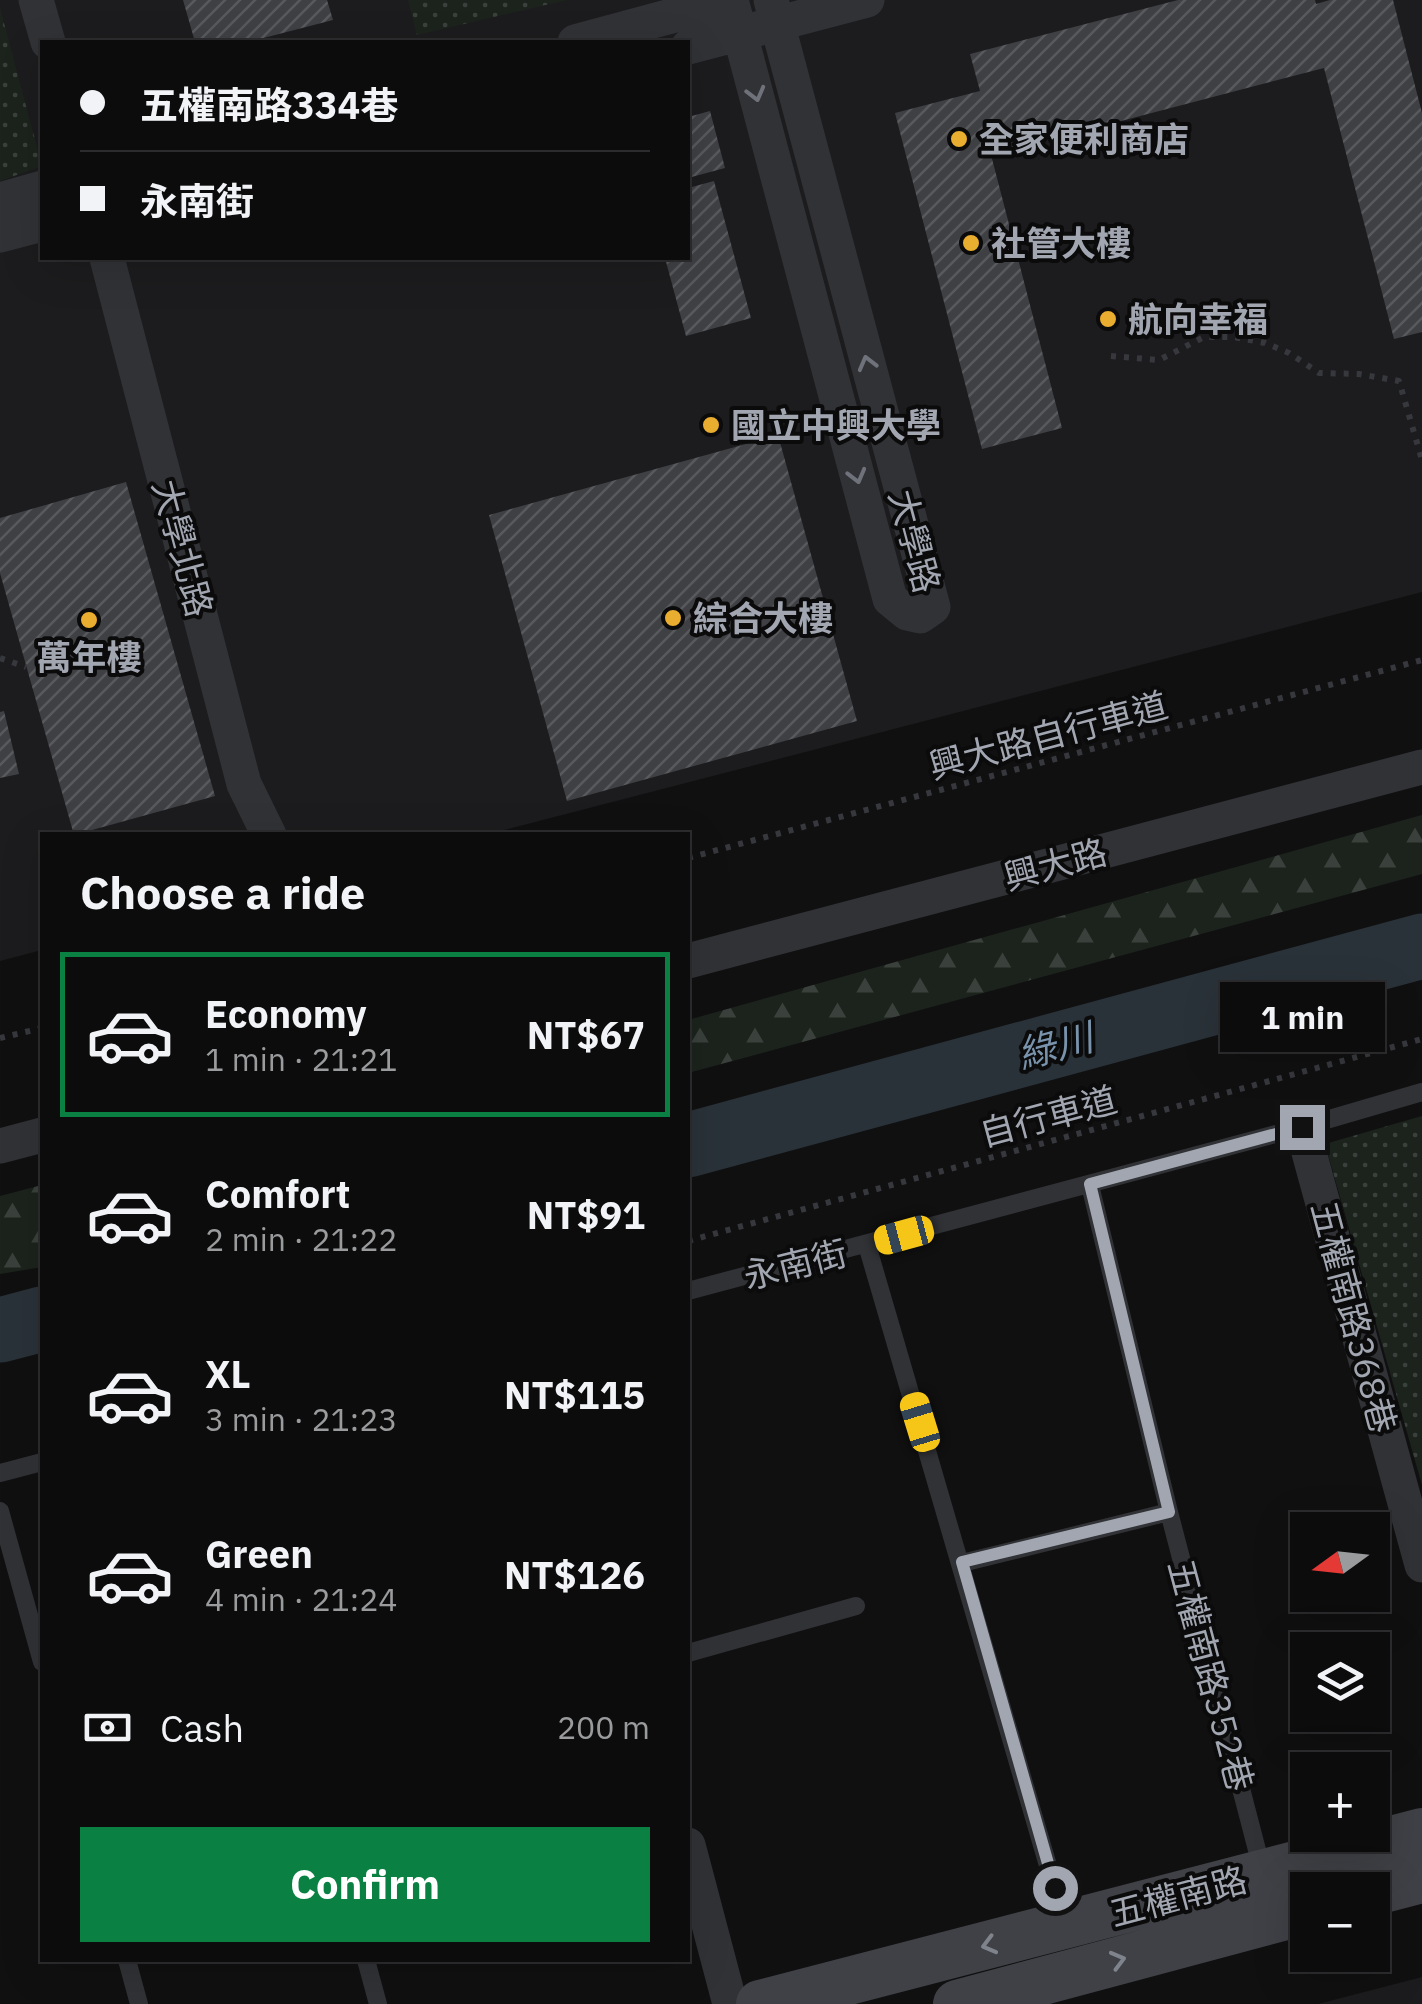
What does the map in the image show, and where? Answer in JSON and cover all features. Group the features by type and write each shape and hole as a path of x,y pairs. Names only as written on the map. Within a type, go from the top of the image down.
{"main road":[{"name":"五權南路","path":"760,2004 1422,1832"},
{"path":"1390,1887 1422,1879"},
{"name":"五權南路","path":"957,2004 1290,1915"}],"street":[{"path":"36,0 47,40"},
{"path":"585,40 734,11 774,12 867,0"},
{"path":"690,46 734,11"},
{"name":"大學路","path":"734,11 890,599 908,613 920,616 934,607 774,12"},
{"path":"0,200 40,189"},
{"path":"0,235 40,225"},
{"name":"大學北路","path":"108,260 244,784 268,832"},
{"name":"興大路","path":"690,960 1422,767"},
{"name":"五權南路368巷","path":"1302,1127 1422,1565"},
{"path":"0,1146 40,1136"},
{"path":"690,1853 730,2004"}],"lane":[{"name":"永南街","path":"690,1290 1422,1092"},
{"name":"五權南路352巷","path":"1090,1184 1169,1512 1264,1874"},
{"path":"868,1245 1066,1925"},
{"path":"0,1473 40,1463"},
{"path":"0,1512 40,1655"},
{"path":"962,1562 1169,1512"},
{"path":"690,1652 856,1606"},
{"path":"128,1962 139,2004"},
{"path":"367,1962 378,2004"}],"path":[{"path":"1111,356 1158,360 1204,337 1234,337 1289,354 1319,373 1399,381 1422,460"},
{"path":"0,658 26,668"},
{"name":"興大路自行車道","path":"690,857 1422,660"},
{"path":"0,1038 40,1028"},
{"name":"自行車道","path":"690,1240 1422,1038"}],"shaded area":[{"name":"國立中興大學","path":"0,0 1422,0 1422,592 497,832 40,832 40,951 0,961"},
{"path":"1422,1977 1422,2004 1318,2004"}],"green space":[{"path":"408,0 567,0 417,35"},
{"path":"0,8 40,167 0,181"},
{"path":"1422,815 1422,874 690,1072 690,1019"},
{"path":"1422,1116 1422,1485 1325,1144"},
{"path":"40,1186 40,1267 0,1274 0,1196"}],"building":[{"path":"183,0 327,0 333,20 256,40 194,40"},
{"name":"社管大樓","path":"1178,0 1315,0 1316,4 1330,0 1393,0 1422,113 1422,332 1394,339 1324,68 991,155 1062,428 982,449 895,113 980,91 970,54"},
{"path":"710,111 725,168 690,177 690,116"},
{"path":"714,181 751,318 686,336 666,260 690,260 690,187"},
{"name":"綜合大樓","path":"778,435 857,721 567,801 489,515"},
{"name":"萬年樓","path":"126,482 215,796 73,832 0,573 0,518"},
{"path":"4,711 19,774 0,778 0,712"}],"waterway":[{"name":"綠川","path":"690,1144 1422,946"},
{"name":"綠川","path":"0,1330 40,1320"}],"place":[{"name":"全家便利商店","path":"959,139"},
{"name":"社管大樓","path":"971,243"},
{"name":"航向幸福","path":"1108,319"},
{"name":"國立中興大學","path":"711,425"},
{"name":"綜合大樓","path":"673,618"},
{"name":"萬年樓","path":"89,620"}],"route":[{"path":"1055,1888 962,1562 1169,1512 1090,1184 1302,1127"}]}
